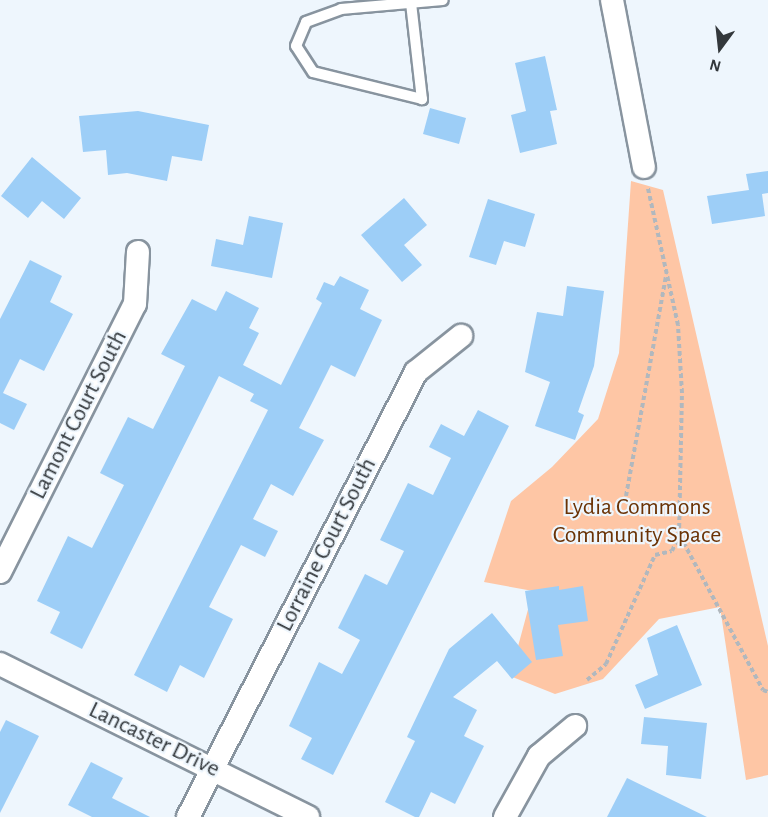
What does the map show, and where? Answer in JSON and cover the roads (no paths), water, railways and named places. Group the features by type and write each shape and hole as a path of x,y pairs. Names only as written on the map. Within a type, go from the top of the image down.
{"street":[{"path":"612,0 644,167"},
{"name":"Lamont Court South","path":"0,572 135,304 138,252"},
{"name":"Lorraine Court South","path":"188,817 416,372 461,336"},
{"name":"Lancaster Drive","path":"0,664 308,817"},
{"path":"505,817 539,756 574,726"}],"lane":[{"path":"411,3 422,99 313,72 296,46 306,22 341,9 443,0"}],"park label":[{"name":"Lydia Commons Community Space","path":"637,522"}]}
